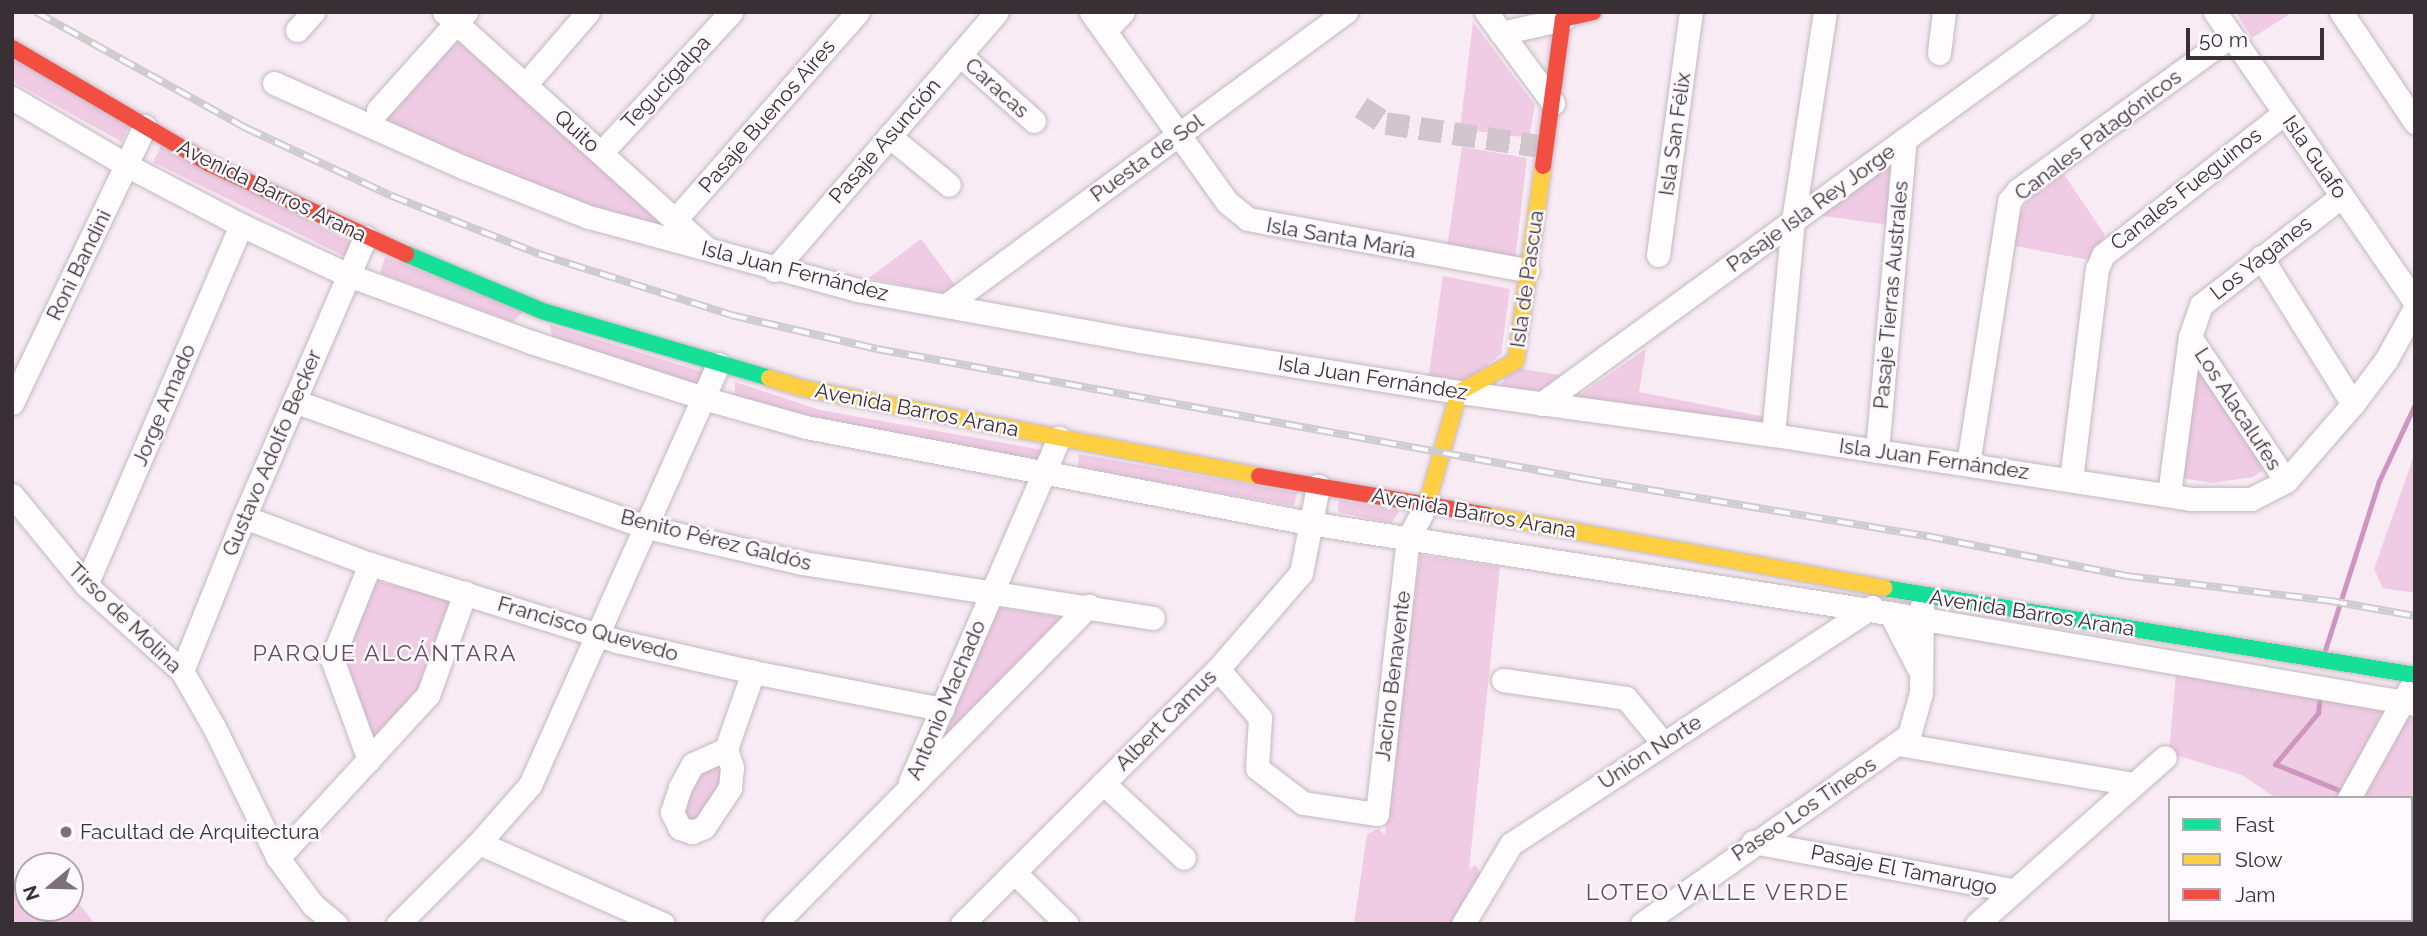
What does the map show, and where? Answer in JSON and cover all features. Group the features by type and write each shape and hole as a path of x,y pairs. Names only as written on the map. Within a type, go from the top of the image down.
{"main road":[{"path":"1563,19 1593,12"},
{"name":"Isla de Pascua","path":"1459,391 1516,361 1563,19"},
{"name":"Avenida Barros Arana","path":"12,48 211,164 365,237 542,311 802,388 1059,438 1859,584 2415,677"},
{"path":"1427,504 1459,391"}],"street":[{"path":"298,30 313,12"},
{"path":"525,85 589,12"},
{"name":"Tegucigalpa","path":"601,153 731,12"},
{"name":"Pasaje Buenos Aires","path":"675,220 858,12"},
{"name":"Pasaje Asunción","path":"774,270 996,12"},
{"path":"1098,21 1122,12"},
{"name":"Puesta de Sol","path":"948,304 1346,12"},
{"path":"1486,12 1553,103"},
{"name":"Isla San Félix","path":"1658,255 1691,12"},
{"path":"1773,435 1793,221 1825,12"},
{"path":"1939,53 1944,12"},
{"name":"Pasaje Isla Rey Jorge","path":"1541,404 2080,12"},
{"name":"Isla Guafo","path":"2215,12 2415,302"},
{"path":"2341,12 2415,122"},
{"path":"378,110 455,16"},
{"name":"Quito","path":"455,16 525,85 709,251"},
{"path":"1501,33 1563,19"},
{"name":"Isla Santa María","path":"1098,21 1233,209 1257,223 1527,270"},
{"name":"Canales Patagónicos","path":"1968,464 2009,201 2018,190 2231,36"},
{"name":"Caracas","path":"960,55 1034,121"},
{"name":"Isla Juan Fernández","path":"274,83 465,168 589,217 774,270 857,290 948,304 1140,341 1541,404 2233,501 2251,499 2286,481 2353,404 2386,360 2415,308"},
{"name":"Avenida Barros Arana","path":"15,105 241,225 348,275 531,342 703,398 806,427 1309,523 1866,609 2409,703"},
{"name":"Canales Fueguinos","path":"2071,480 2097,269 2103,255 2284,113"},
{"name":"Roni Bandini","path":"12,403 145,126"},
{"path":"889,136 949,185"},
{"name":"Pasaje Tierras Australes","path":"1877,451 1906,139"},
{"name":"Los Yaganes","path":"2169,494 2190,337 2201,305 2342,196"},
{"name":"Jorge Amado","path":"86,585 241,225"},
{"name":"Gustavo Adolfo Becker","path":"182,671 244,517 365,237"},
{"path":"2261,257 2353,404"},
{"path":"531,342 542,311"},
{"name":"Los Alacalufes","path":"2190,337 2286,481"},
{"path":"398,924 480,843 530,785 718,365"},
{"name":"Benito Pérez Galdós","path":"294,401 646,527 802,563 1153,618"},
{"name":"Antonio Machado","path":"775,924 904,797 1059,438"},
{"name":"Albert Camus","path":"962,924 1218,669 1301,573 1318,486"},
{"name":"Tirso de Molina","path":"12,495 86,585 182,671 214,727 278,858 313,905 336,924"},
{"path":"1408,539 1427,504"},
{"name":"Francisco Quevedo","path":"244,517 370,564 596,634 753,672 942,709"},
{"name":"Jacino Benavente","path":"1218,669 1260,718 1257,768 1303,803 1377,814 1408,539"},
{"path":"369,760 332,659 370,564"},
{"path":"1859,584 1866,609"},
{"path":"278,858 428,695 465,593"},
{"name":"Unión Norte","path":"1463,924 1511,844 1866,609 1915,594"},
{"name":"Paseo Los Tineos","path":"1642,924 1753,842 1909,735 1916,718 1921,674 1921,618 1915,594"},
{"path":"1804,600 1816,610 1827,637"},
{"path":"904,797 1089,606"},
{"path":"1890,613 1921,674"},
{"path":"726,749 753,672"},
{"path":"2350,796 2409,703 2415,677"},
{"path":"1503,680 1626,698 1663,743"},
{"name":"Paseo Los Tineos","path":"1899,744 2133,784"},
{"path":"1977,924 2165,757"},
{"path":"1103,783 1184,858"},
{"name":"Pasaje El Tamarugo","path":"1753,842 2013,890"},
{"path":"480,843 663,924"},
{"path":"1014,872 1066,924"}],"shaded area":[{"path":"2236,12 2293,12 2252,38"},
{"path":"1473,22 1535,105 1529,138 1460,129"},
{"path":"458,34 678,232 646,230 380,122"},
{"path":"12,58 130,123 122,142 12,81"},
{"path":"161,146 353,243 348,258 153,162"},
{"path":"1462,147 1527,158 1515,260 1447,247"},
{"path":"1889,160 1896,162 1888,225 1818,215"},
{"path":"2063,173 2105,235 2089,260 2010,245 2018,217 2029,198"},
{"path":"921,239 956,286 945,294 869,278"},
{"path":"385,257 525,310 513,322 380,273"},
{"path":"1443,276 1510,289 1501,354 1460,387 1428,380"},
{"path":"550,325 703,372 695,388 553,343"},
{"path":"1646,349 1639,392 1766,417 1767,426 1575,398"},
{"path":"2196,363 2268,466 2253,477 2212,483 2181,478"},
{"path":"1511,367 1572,377 1554,393 1499,389"},
{"path":"735,382 820,410 1043,450 1040,464 835,426 735,399"},
{"path":"2415,453 2415,593 2383,588 2374,569"},
{"path":"1079,454 1297,493 1294,506 1130,477 1078,466"},
{"path":"1339,500 1400,511 1391,523 1338,512"},
{"path":"1420,555 1500,567 1469,870 1475,865 1483,876 1458,924 1354,924 1367,834 1378,829 1385,835"},
{"name":"PARQUE ALCÁNTARA","path":"375,581 451,598 417,691 372,740 347,661 349,644"},
{"path":"994,607 1063,617 941,739"},
{"path":"2176,673 2384,709 2339,796 2273,796 2242,775 2169,753"},
{"path":"2403,716 2415,719 2415,820 2413,796 2368,796 2361,793"},
{"path":"722,757 723,785 703,816 687,823 680,810 698,769"},
{"path":"14,878 14,922 84,922 84,910 95,924 12,924"}],"waterway":[{"path":"2325,650 2379,481 2415,404"},
{"path":"2320,695 2318,713 2275,764 2346,793"}],"tunnel":[{"path":"1361,107 1386,123 1546,147"}],"railway":[{"path":"36,12 246,128 392,196 539,254 731,315 877,349 1585,479 1927,536 2127,576 2331,601 2415,616"}],"traffic: fast":[{"path":"406,254 542,311 769,378"},
{"path":"1884,588 2415,675"}],"traffic: slow":[{"path":"1427,504 1459,392 1516,361 1543,166"},
{"path":"769,378 802,388 1259,476"},
{"path":"1487,515 1884,588"}],"traffic: jam":[{"path":"1543,166 1563,19 1593,12"},
{"path":"12,48 210,164 406,254"},
{"path":"1259,476 1487,515"}],"place":[{"name":"Facultad de Arquitectura","path":"66,832"}],"district":[{"name":"PARQUE ALCÁNTARA","path":"385,653"},
{"name":"LOTEO VALLE VERDE","path":"1718,892"}]}
